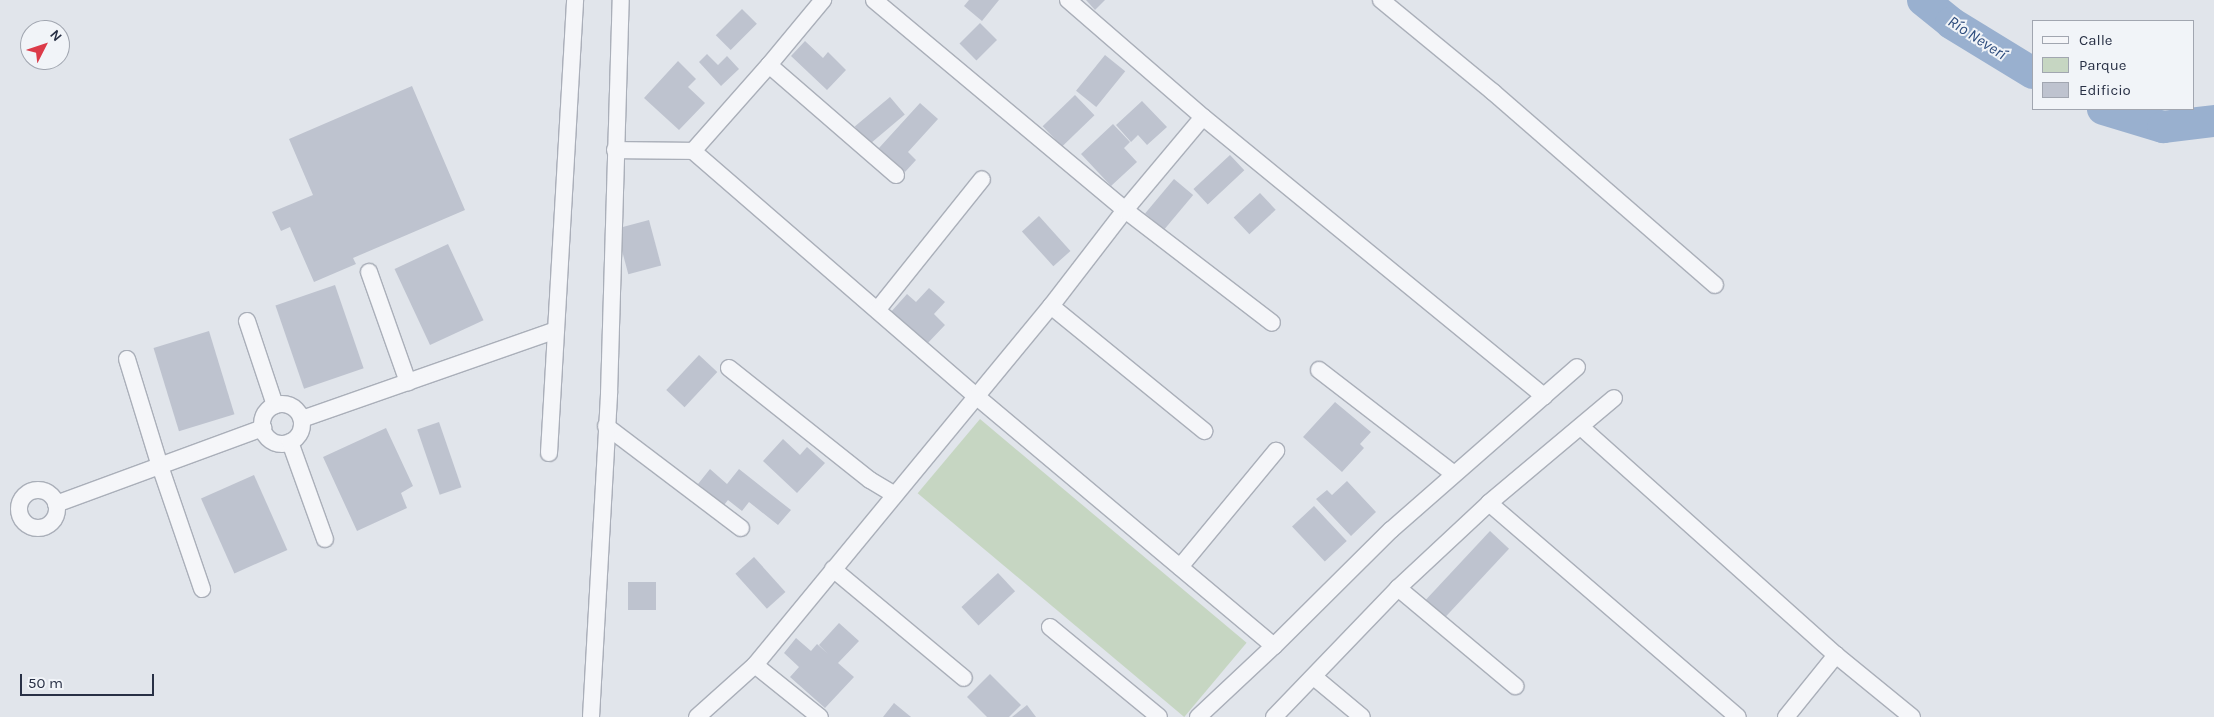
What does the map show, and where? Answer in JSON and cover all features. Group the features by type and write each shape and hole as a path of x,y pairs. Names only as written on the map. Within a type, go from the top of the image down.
{"street":[{"path":"549,453 575,0"},
{"path":"591,717 609,394 621,0"},
{"path":"693,151 823,0"},
{"path":"874,0 1125,210 1272,323"},
{"path":"1068,0 1203,117 1544,396"},
{"path":"1381,0 1493,92 1715,285"},
{"path":"769,65 896,175"},
{"path":"696,717 755,665 1051,306 1125,210 1203,117"},
{"path":"615,150 693,151 878,309 976,396 1274,646"},
{"path":"878,309 982,179"},
{"path":"369,272 408,382"},
{"path":"1051,306 1204,431"},
{"path":"246,321 275,406"},
{"path":"302,419 556,330"},
{"path":"127,359 160,466 202,588"},
{"path":"1198,717 1274,646 1391,530 1577,367"},
{"path":"728,368 870,480 895,495"},
{"path":"1319,370 1454,474"},
{"path":"1274,717 1398,588 1489,503 1614,398"},
{"path":"289,405 295,409 302,419 300,434 290,442 283,444 270,440 263,428 265,415 275,406 289,405"},
{"path":"606,426 741,528"},
{"path":"1581,427 1836,655 1912,717"},
{"path":"56,504 263,428"},
{"path":"290,442 325,539"},
{"path":"1180,567 1276,452"},
{"path":"1489,503 1738,717"},
{"path":"833,569 964,678"},
{"path":"1398,588 1515,686"},
{"path":"1050,627 1159,717"},
{"path":"1786,717 1836,655"},
{"path":"755,665 820,717"},
{"path":"1314,677 1362,717"}],"green space":[{"path":"980,419 1247,643 1184,717 918,493"}],"building":[{"path":"969,0 999,0 982,21 964,6"},
{"path":"1086,0 1105,0 1095,10"},
{"path":"742,9 757,24 731,50 716,35"},
{"path":"980,23 997,40 976,60 959,44"},
{"path":"805,41 823,58 828,52 846,70 827,90 791,56"},
{"path":"707,54 718,65 727,56 739,69 721,86 699,62"},
{"path":"1105,55 1125,71 1096,107 1076,91"},
{"path":"678,61 696,79 688,87 705,103 679,130 644,98"},
{"path":"412,86 465,210 353,258 356,264 314,282 290,227 281,231 272,212 313,195 289,139"},
{"path":"1075,95 1094,115 1062,146 1043,126"},
{"path":"890,97 905,115 870,144 855,127"},
{"path":"1142,101 1167,127 1147,145 1138,135 1131,142 1116,125"},
{"path":"920,103 938,119 908,152 916,160 905,172 879,148"},
{"path":"1113,124 1130,142 1124,148 1137,162 1111,186 1081,154"},
{"path":"1230,155 1244,170 1208,204 1193,189"},
{"path":"1174,179 1193,195 1164,230 1145,213"},
{"path":"1260,193 1276,210 1249,234 1234,218"},
{"path":"1039,216 1070,251 1053,266 1022,231"},
{"path":"649,220 661,265 628,274 616,229"},
{"path":"448,244 483,320 430,345 395,269"},
{"path":"335,285 364,368 304,389 275,306"},
{"path":"929,288 945,302 934,314 945,325 925,346 890,313 907,294 916,302"},
{"path":"209,331 234,414 179,431 154,348"},
{"path":"699,355 717,372 685,407 666,390"},
{"path":"1335,402 1371,432 1360,444 1364,448 1342,472 1303,437"},
{"path":"439,422 461,487 440,495 417,429"},
{"path":"386,428 413,486 401,493 407,508 357,531 323,457"},
{"path":"783,439 800,455 807,447 825,463 797,493 763,461"},
{"path":"710,469 727,484 739,469 791,510 778,525 749,502 742,511 728,500 724,505 698,484"},
{"path":"254,475 287,550 234,574 201,499"},
{"path":"1347,481 1376,512 1351,536 1316,499 1327,490 1332,495"},
{"path":"1314,506 1347,541 1325,562 1292,526"},
{"path":"1490,531 1509,549 1444,618 1425,600"},
{"path":"754,557 785,592 767,609 735,574"},
{"path":"998,573 1015,591 978,625 961,607"},
{"path":"628,582 656,582 656,610 628,610"},
{"path":"839,623 859,641 838,663 854,677 825,708 790,677 799,667 784,653 796,638 811,651 817,644 828,654 819,645"},
{"path":"990,674 1021,705 1009,717 987,717 967,697"},
{"path":"894,703 911,717 883,717"},
{"path":"1027,705 1036,717 1012,717"}],"waterway":[{"name":"Río Neverí","path":"1923,0 1951,23 2032,72"},
{"name":"Río Neverí","path":"2106,110 2163,127 2214,121"}]}
